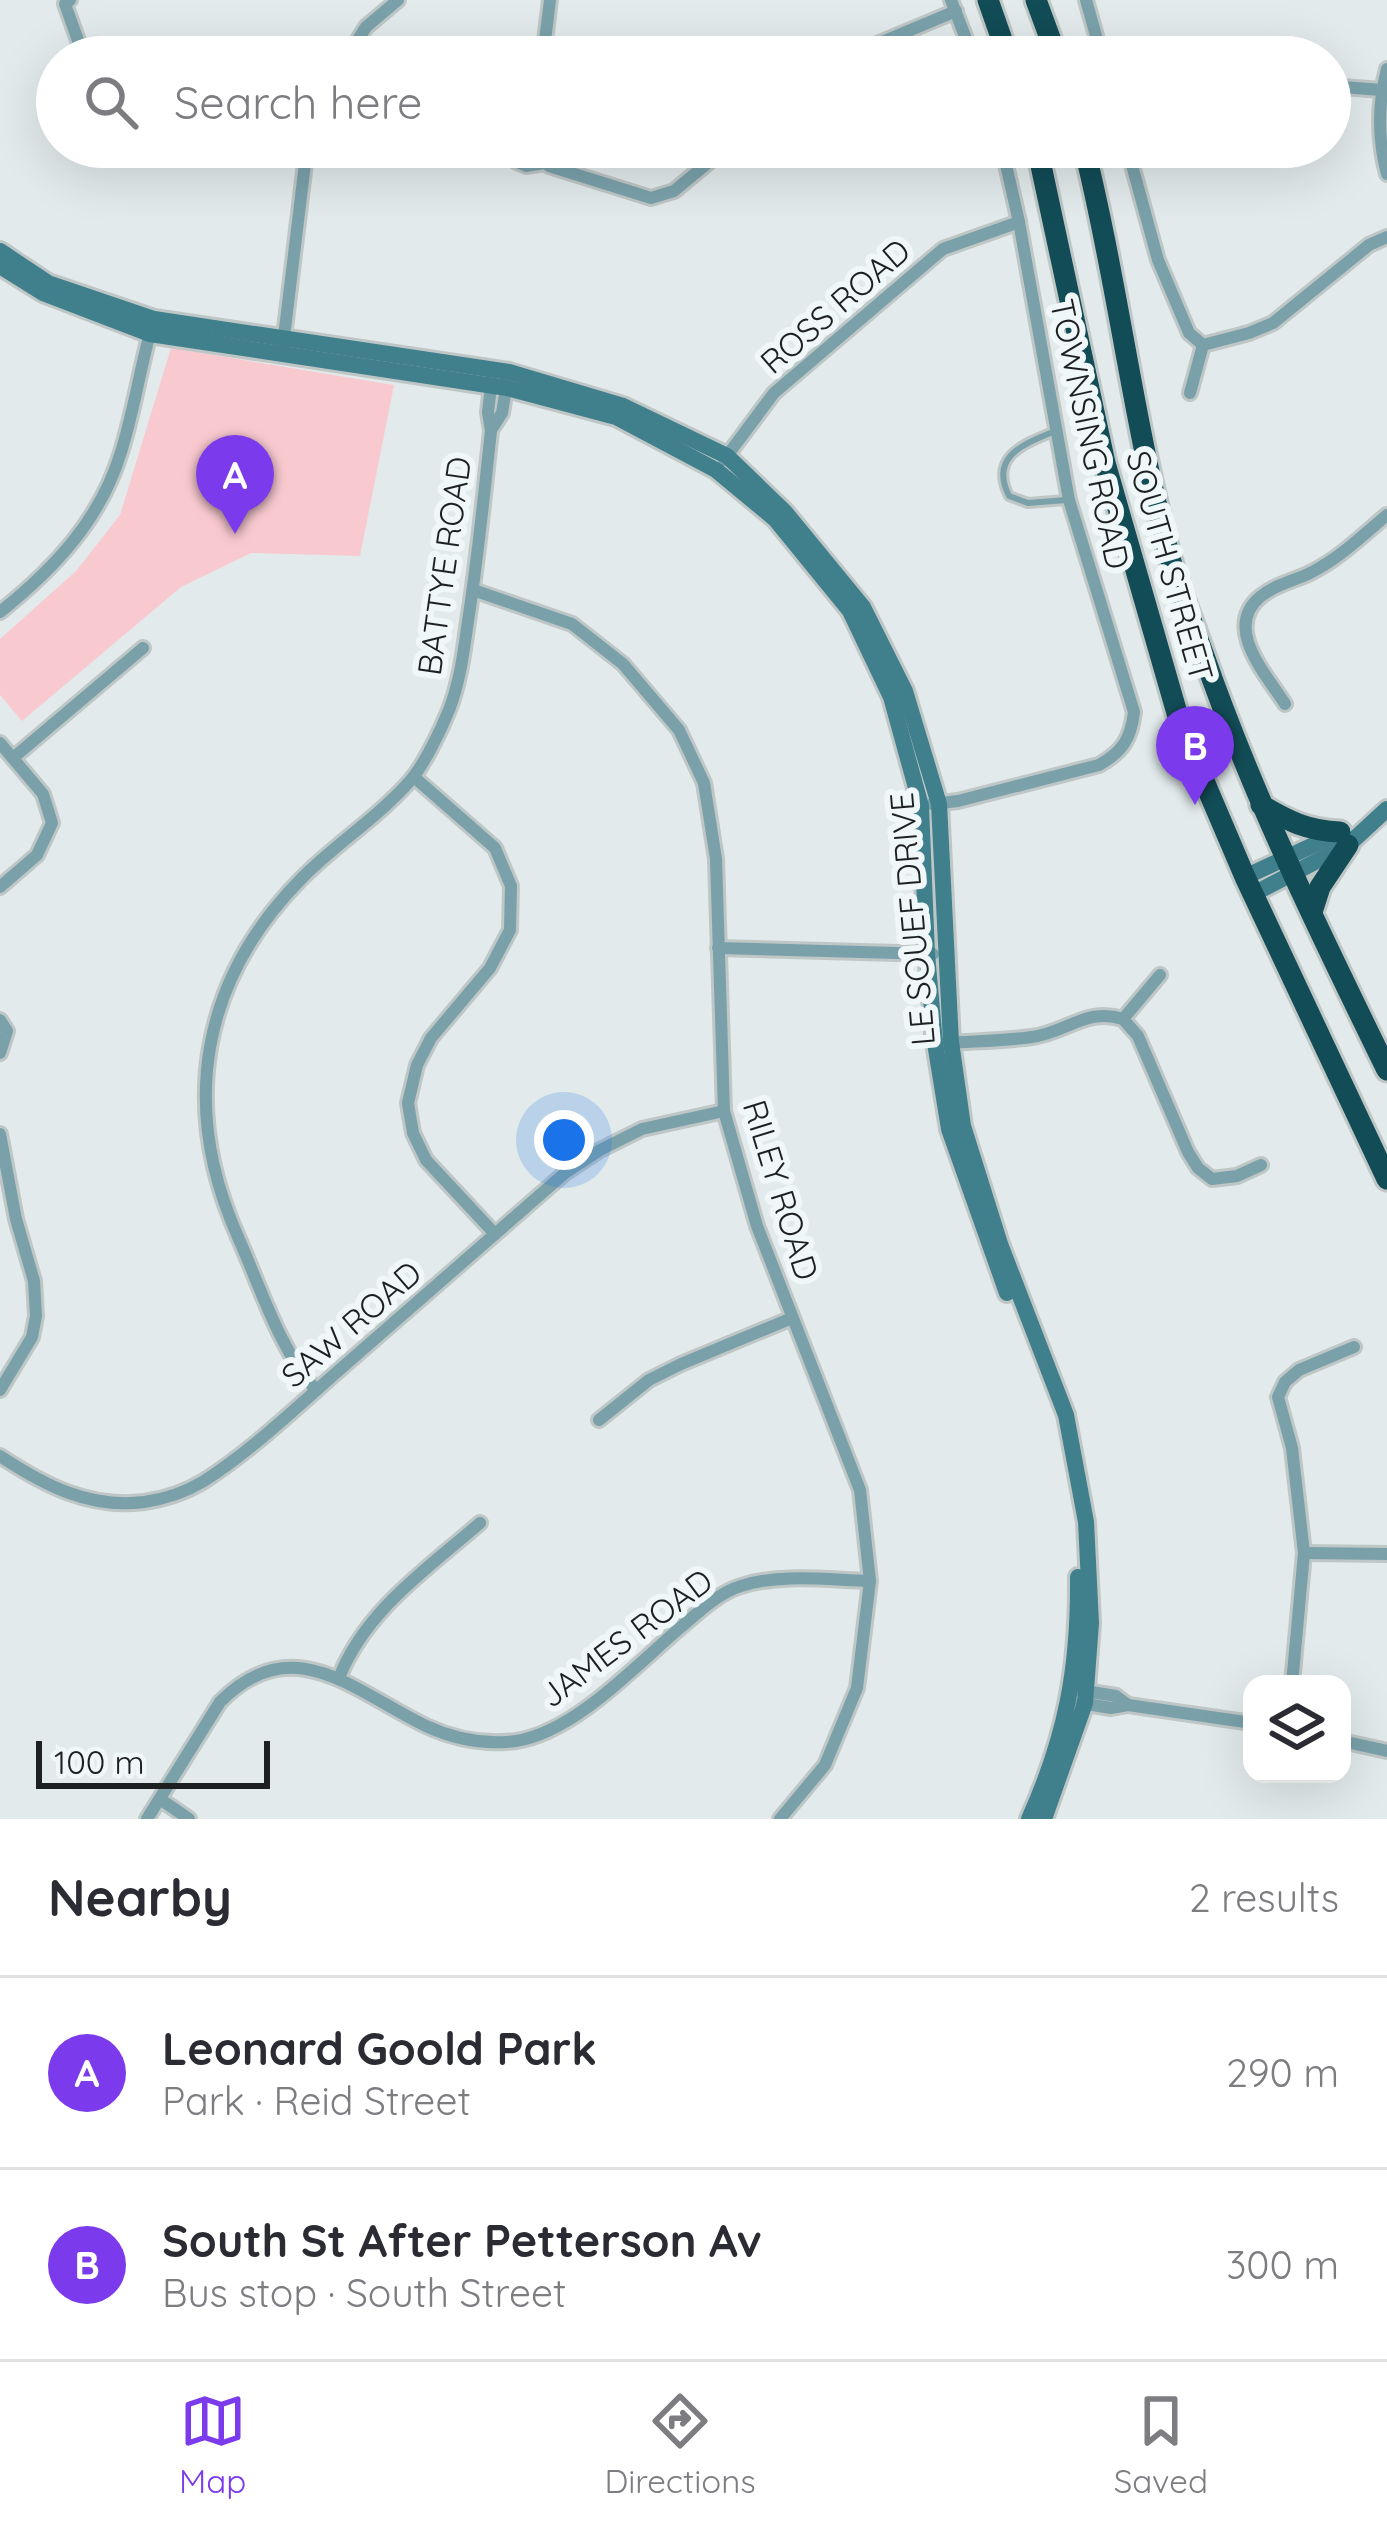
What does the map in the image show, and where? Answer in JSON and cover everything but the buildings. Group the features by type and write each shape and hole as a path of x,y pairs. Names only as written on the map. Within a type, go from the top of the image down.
{"highway":[{"path":"988,0 1000,36"},
{"path":"1036,0 1049,36"},
{"name":"SOUTH STREET","path":"1042,168 1105,463 1181,727 1249,886 1387,1180"},
{"name":"SOUTH STREET","path":"1088,168 1171,560 1261,805 1387,1070"},
{"path":"1261,805 1302,827 1344,839 1319,887 1312,912"}],"street":[{"path":"70,0 65,4 77,36"},
{"path":"360,36 398,0"},
{"path":"546,36 550,0"},
{"path":"1086,0 1096,36"},
{"path":"889,36 953,5 965,36"},
{"path":"1387,69 1380,118 1387,174"},
{"path":"1351,88 1381,90"},
{"path":"283,345 304,168"},
{"path":"555,168 651,198 674,191 702,168"},
{"name":"TOWNSING ROAD","path":"930,805 1099,765 1120,754 1132,730 1134,712 1070,500 1007,168"},
{"path":"1133,168 1158,260 1189,333 1203,344"},
{"name":"ROSS ROAD","path":"722,463 773,393 943,249 1019,222"},
{"path":"1203,344 1273,322 1369,245 1387,237"},
{"name":"LE SOUEF DRIVE","path":"0,251 48,283 152,327"},
{"name":"LE SOUEF DRIVE","path":"0,266 43,293 152,327 500,378 616,417 722,463 850,611 891,697 930,805 946,953 943,1043"},
{"path":"0,612 38,580 90,522 121,455 152,327"},
{"path":"1190,393 1203,344"},
{"name":"BATTYE ROAD","path":"316,1390 288,1351 216,1181 203,1110 208,1052 221,1001 265,921 302,878 414,777 450,709 473,590 490,431 502,413 500,378"},
{"path":"1285,704 1246,641 1249,609 1261,596 1333,560 1387,515"},
{"path":"0,590 12,603"},
{"name":"RILEY ROAD","path":"473,590 572,624 623,664 679,730 704,783 716,859 724,1111 757,1226 860,1490 870,1581 856,1688 825,1765 780,1819"},
{"path":"13,758 143,648"},
{"path":"0,743 43,794 52,823 37,854 0,887"},
{"path":"414,777 496,848 511,886 510,931 490,968 431,1039 417,1065 408,1103 412,1133 426,1160 495,1234"},
{"name":"LE SOUEF DRIVE","path":"930,805 927,954 943,1043 950,1129 988,1246 1056,1417 1077,1524 1078,1696 1044,1819"},
{"path":"1249,886 1369,826 1387,809"},
{"path":"718,948 946,953"},
{"path":"1123,1018 1160,975"},
{"path":"943,1043 1037,1037 1095,1015 1123,1018 1138,1036 1198,1168 1212,1179 1261,1165"},
{"path":"0,1020 7,1030 0,1053"},
{"name":"SAW ROAD","path":"0,1456 42,1483 76,1497 107,1502 146,1502 200,1484 316,1390 565,1173 642,1130 724,1111"},
{"path":"0,1134 34,1281 36,1316 32,1337 0,1390"},
{"path":"599,1420 649,1380 793,1318"},
{"path":"1293,1675 1304,1553 1292,1448 1278,1397 1285,1382 1299,1370 1354,1347"},
{"path":"339,1678 368,1625 480,1523"},
{"path":"1304,1553 1387,1554"},
{"name":"JAMES ROAD","path":"147,1819 220,1702 256,1674 285,1666 313,1670 339,1678 449,1735 478,1742 518,1741 554,1729 580,1713 705,1606 737,1586 766,1580 870,1581"},
{"path":"1078,1696 1111,1708 1128,1705 1243,1722"},
{"name":"LE SOUEF DRIVE","path":"1029,1819 1078,1696"},
{"path":"1351,1743 1387,1751"},
{"path":"160,1799 189,1819"}],"lane":[{"path":"1055,431 1012,452 1002,481 1010,496 1028,502 1070,500"}],"shaded area":[{"path":"171,348 394,385 360,556 251,553 181,587 22,721 0,695 0,639 76,571 120,515"}],"place":[{"name":"Leonard Goold Park","path":"235,534"},
{"name":"South St After Petterson Av","path":"1195,805"}]}
